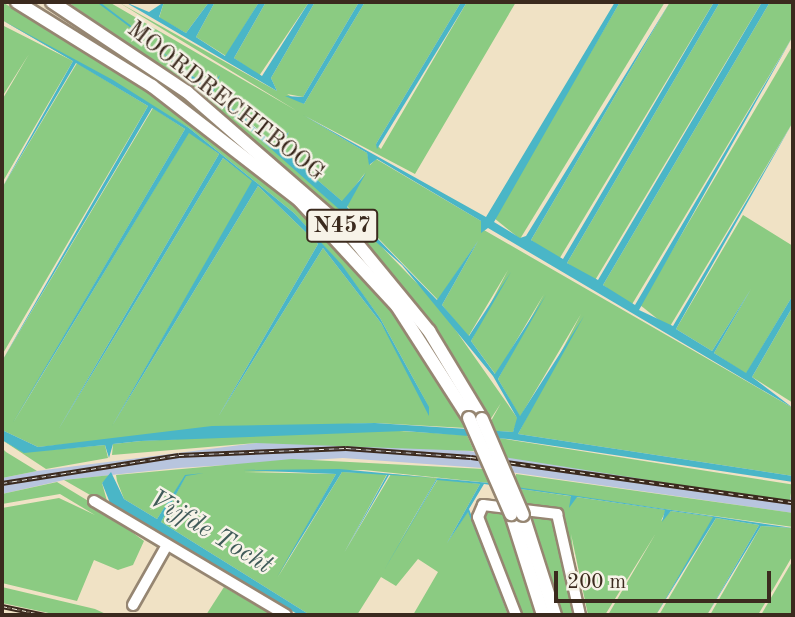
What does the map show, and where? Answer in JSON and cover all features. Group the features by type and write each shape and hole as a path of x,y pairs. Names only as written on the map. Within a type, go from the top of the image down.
{"main road":[{"name":"MOORDRECHTBOOG","path":"17,2 152,86 300,201 397,306 476,419"},
{"name":"MOORDRECHTBOOG","path":"52,2 187,92 346,230 421,320 476,419 517,514 555,615"},
{"name":"MOORDRECHTBOOG","path":"517,514 544,615"}],"street":[{"path":"94,501 286,615"},
{"path":"516,615 478,517 483,505 557,514 580,615"},
{"path":"133,605 167,545"}],"shaded area":[{"path":"256,443 402,444 506,455 793,497 793,513 482,468 343,458 178,468 64,480 2,494 2,478 37,471"}],"green space":[{"path":"2,2 125,73 269,181 333,239 410,330 466,428 375,423 240,428 38,447 2,430 2,361 153,108 185,129 13,423 189,132 219,154 58,430 223,158 253,181 112,426 258,186 318,244 218,417 323,248 381,323 429,407 380,318 342,266 294,213 189,128 2,20"},
{"path":"25,2 142,63 305,196 397,294 441,356 478,420 394,296 304,199 169,93"},
{"path":"68,2 109,2 297,111 118,2 277,91 271,78 315,2 359,2 303,97 287,94 304,104 365,2 461,2 376,144 381,149 467,2 516,2 415,174 305,116 367,153 370,165 376,159 481,221 484,230 793,408 793,476 518,434 581,314 520,417 498,379 544,294 496,375 471,341 508,270 468,337 442,305 478,241 438,300 347,206 365,173 343,202 281,149 289,132 275,144 246,119 251,110 241,116 213,93 217,74 208,88 155,46 343,207 438,305 518,419 513,432 496,431 491,421 501,403 490,420 417,307 341,219 201,98"},
{"path":"164,2 209,2 186,33 159,18"},
{"path":"215,2 259,2 226,56 196,37"},
{"path":"266,2 309,2 259,76 234,58"},
{"path":"620,2 665,2 520,239 494,218"},
{"path":"670,2 714,2 558,261 531,240"},
{"path":"720,2 762,2 594,282 567,263"},
{"path":"770,2 793,2 793,36 631,306 603,285"},
{"path":"2,25 73,61 2,183 2,100 29,54 2,97"},
{"path":"793,45 793,122 669,328 640,305"},
{"path":"77,63 148,106 2,355 2,188"},
{"path":"743,215 793,246 793,295 746,374 714,353 751,289 712,351 676,329"},
{"path":"793,306 793,403 752,377"},
{"path":"366,429 467,435 474,451 256,443 112,455 113,444 141,441"},
{"path":"499,438 792,484 790,502 496,456"},
{"path":"2,440 24,452 105,445 108,458 46,469"},
{"path":"2,448 6,452 37,471 2,478"},
{"path":"292,459 484,469 490,483 364,470 243,472 336,474 278,577 342,472 387,474 344,553 391,474 437,478 398,545 438,479 480,484 447,543 468,511 508,615 413,615 438,572 418,559 396,586 381,577 357,615 310,615 161,522 186,475 157,519 124,499 116,475"},
{"path":"516,474 793,513 791,527 514,488"},
{"path":"111,475 102,483 107,501 299,615 64,480"},
{"path":"57,482 161,545 161,550 117,521 144,541 133,565 118,570 94,560 77,601 2,583 2,508 59,498 95,515 60,494 2,504 2,494"},
{"path":"521,489 666,510 661,521 671,511 714,517 656,615 608,615 656,533 605,615 588,615 571,534 582,615 563,515 527,507"},
{"path":"487,508 501,509 509,521 539,615 520,615 482,519"},
{"path":"530,513 554,518 577,615 560,615"},
{"path":"716,518 759,525 707,615 659,615"},
{"path":"761,526 793,528 793,555 758,615 710,615"},
{"path":"793,560 793,615 761,615"},
{"path":"2,587 95,609 108,615 58,615 2,603"},
{"path":"224,587 273,615 206,615"}],"water":[{"path":"125,2 149,12 164,2 159,17 186,33 209,2 215,2 196,37 225,56 259,2 266,2 234,58 262,76 309,2 315,2 271,78 277,91"},
{"path":"359,2 365,2 304,104 285,96 303,97"},
{"path":"461,2 467,2 377,149 376,144"},
{"path":"615,2 620,2 494,222 520,238 526,236 670,2 531,240 563,259 714,2 720,2 567,263 598,280 762,2 770,2 603,285 635,305 793,36 639,310 673,326 793,122 676,329 712,351 751,289 714,353 746,373 793,295 793,306 752,377 793,408 488,228 481,233 481,221 377,159 369,165 367,153 303,115 486,217"},
{"path":"2,20 113,80 189,128 294,213 342,265 380,318 429,407 429,416 381,323 323,248 218,417 318,244 258,186 112,426 252,181 223,158 58,430 219,154 189,133 12,424 185,129 152,108 2,361 148,106 76,63 2,188 73,61"},
{"path":"154,45 208,88 220,75 213,93 241,116 251,110 246,120 274,144 289,132 281,149 342,201 366,173 347,207 437,300 478,241 442,305 469,336 511,272 471,341 495,374 546,295 498,379 520,416 584,316 518,434 793,476 793,482 508,439 404,431 141,441 113,444 109,458 105,445 24,453 2,440 2,430 38,447 212,426 375,423 513,432 517,418 493,376 402,265"},
{"path":"339,469 434,478 389,475 344,553 387,475 342,472 277,577 336,474 243,470"},
{"path":"111,472 124,499 157,519 185,475 204,473 186,476 161,522 310,615 299,615 110,503 102,483"},
{"path":"437,478 490,483 793,528 761,526 707,615 759,525 716,518 656,615 713,517 671,511 662,522 665,510 577,497 569,508 571,496 484,484 469,509 508,615 468,512 447,543 480,484 437,480 383,572"}],"waterway":[{"path":"98,2 130,26"}],"railway":[{"path":"2,483 179,455 346,448 471,457 793,502"},
{"path":"2,606 45,615"}],"water label":[{"name":"Vijfde Tocht","path":"210,533"}]}
